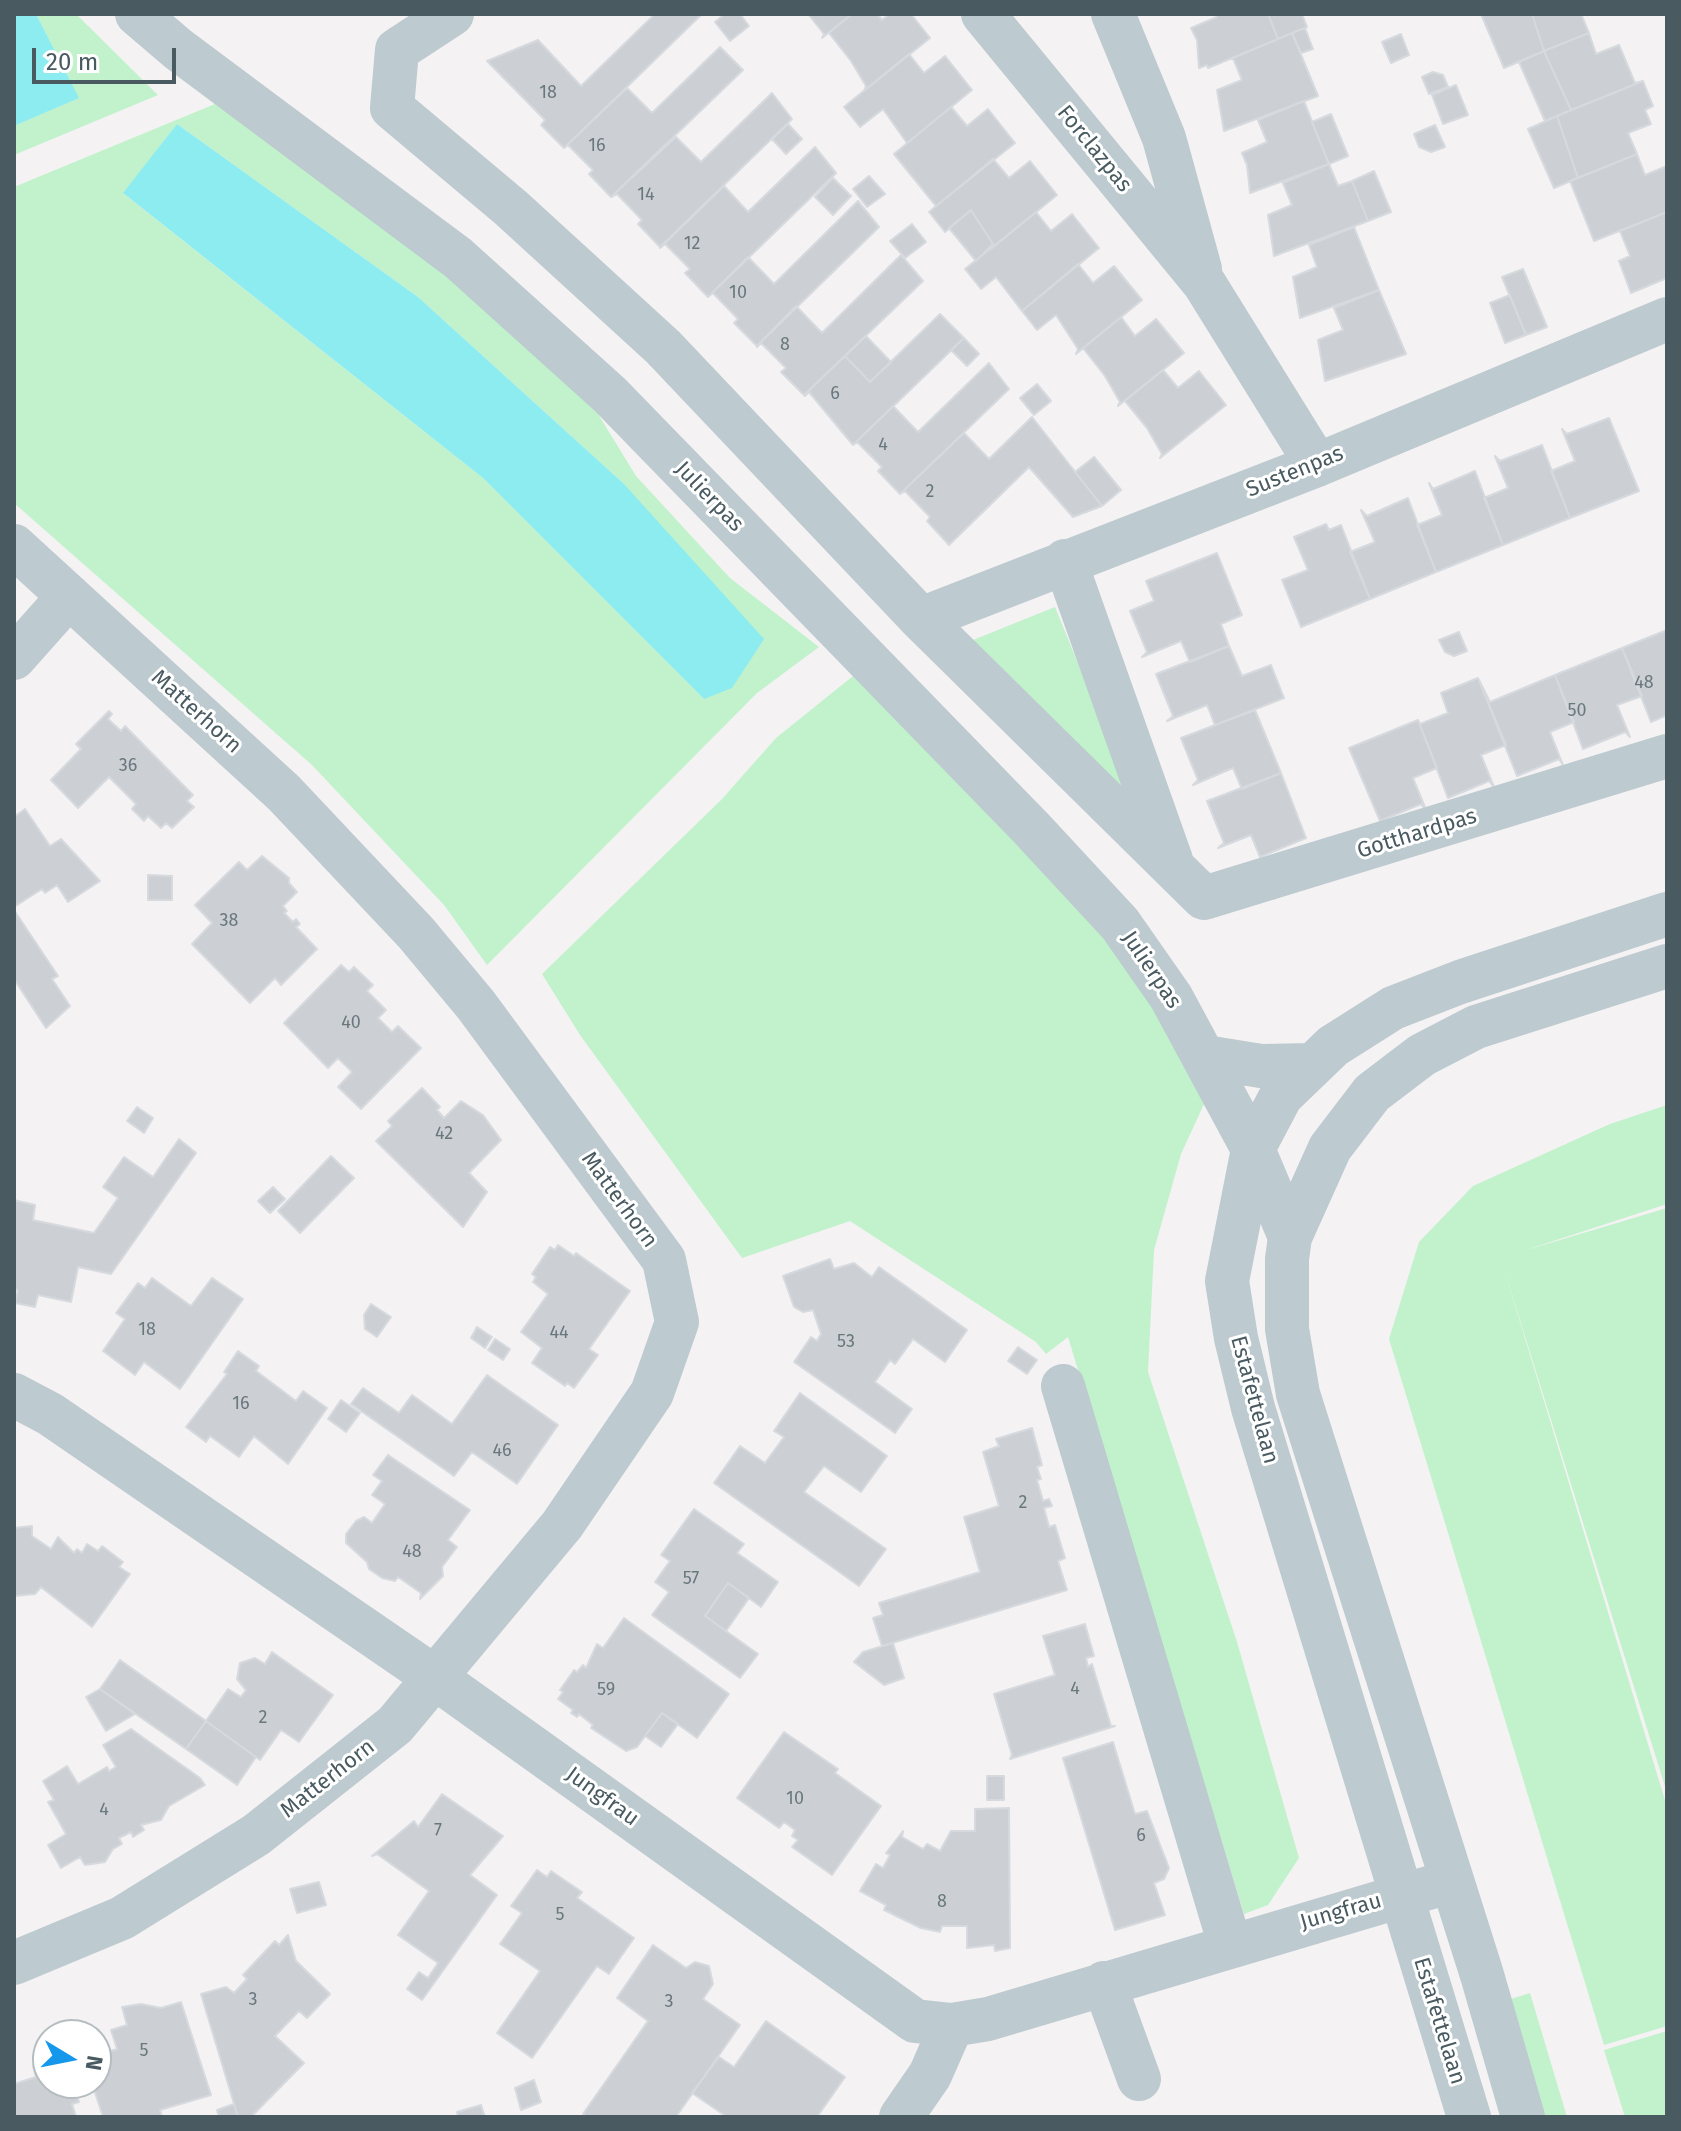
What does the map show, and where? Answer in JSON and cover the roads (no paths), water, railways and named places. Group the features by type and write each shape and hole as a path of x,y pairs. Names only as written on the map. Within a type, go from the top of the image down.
{"street":[{"name":"Julierpas","path":"137,14 178,49 458,258 610,395 1120,924 1171,997 1205,1057 1253,1149 1290,1237"},
{"path":"452,14 397,50 392,108 511,208 663,347 921,619"},
{"name":"Forclazpas","path":"983,14 1204,283 1317,465"},
{"name":"Forclazpas","path":"1113,14 1164,138 1204,283"},
{"name":"Sustenpas","path":"921,619 1317,465 1667,319"},
{"name":"Matterhorn","path":"14,546 284,793 416,933 476,1005 664,1260 677,1322 652,1393 562,1525 437,1679 395,1725 256,1835 122,1918 14,1963"},
{"name":"Gotthardpas","path":"1065,561 1175,871"},
{"path":"14,658 69,596"},
{"name":"Gotthardpas","path":"921,619 1204,898 1667,756"},
{"name":"Estafettelaan","path":"1469,2117 1253,1408 1236,1338 1227,1281 1253,1149 1281,1096 1333,1046 1393,1008 1460,982 1667,914"},
{"name":"Estafettelaan","path":"1523,2117 1298,1394 1287,1329 1290,1237 1330,1148 1372,1093 1422,1055 1476,1027 1667,966"},
{"path":"1205,1057 1261,1066 1313,1065"},
{"path":"1253,1149 1323,1163"},
{"path":"1063,1386 1230,1945"},
{"name":"Jungfrau","path":"14,1395 50,1414 437,1679 915,2021 952,2025 988,2019 1452,1881"},
{"path":"1104,1983 1139,2079"},
{"path":"901,2117 930,2075 952,2025"}],"water":[{"path":"14,14 36,14 79,98 14,126"},
{"path":"177,124 418,297 623,483 764,639 732,688 704,699 483,478 123,193"}]}
